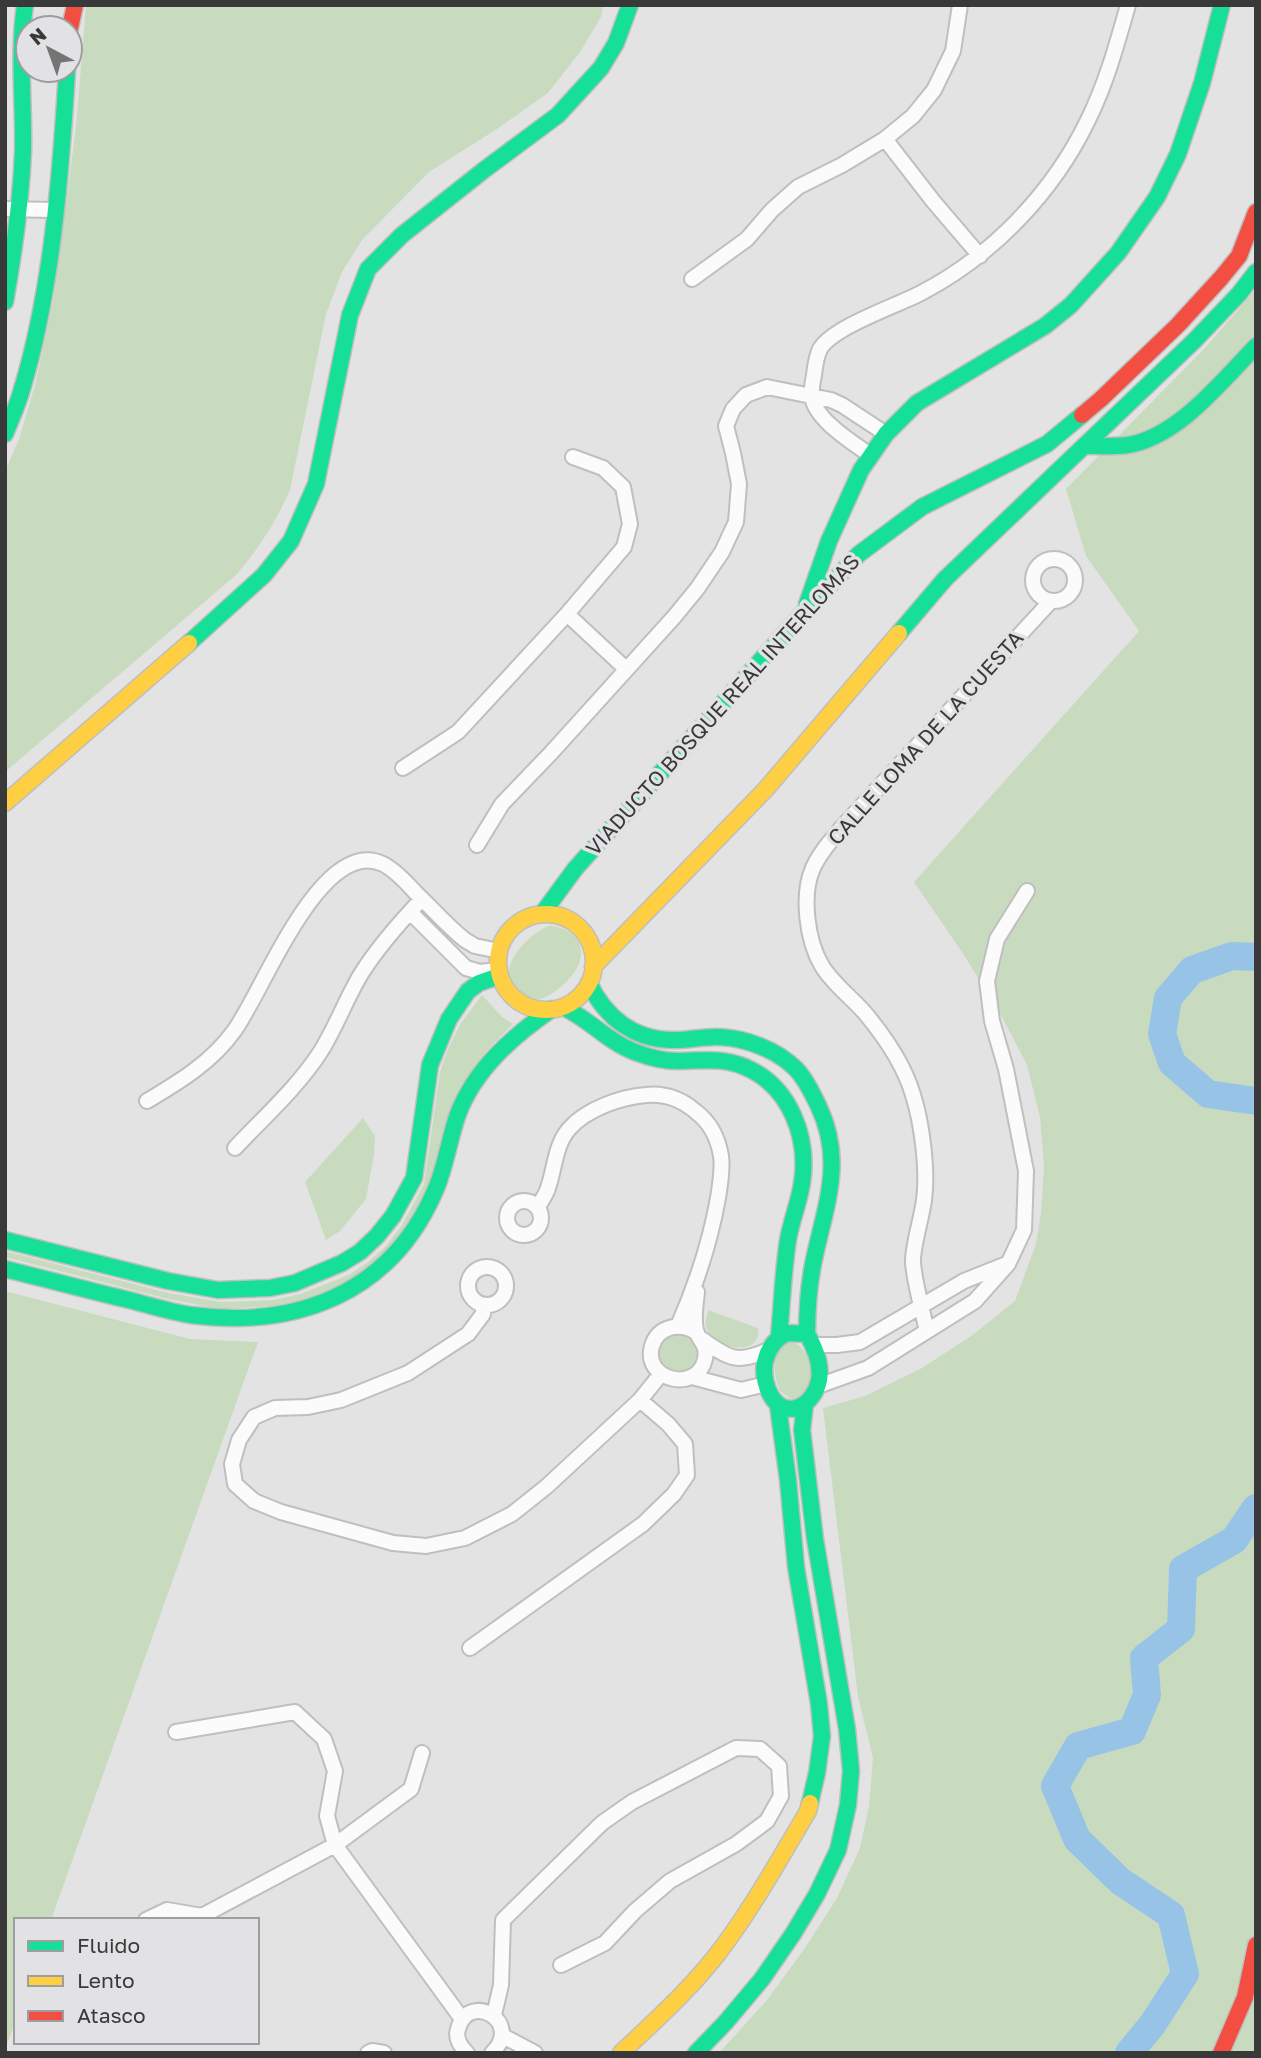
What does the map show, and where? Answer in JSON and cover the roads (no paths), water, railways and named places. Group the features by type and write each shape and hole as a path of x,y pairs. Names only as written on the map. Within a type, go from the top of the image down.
{"main road":[{"path":"5,302 12,209 23,132 21,38 25,5"},
{"path":"5,803 225,611 264,575 291,541 316,484 350,315 368,269 402,235 558,115 601,68 616,43 630,5"},
{"path":"804,612 829,541 861,470 886,434 917,403 1045,326 1071,305 1118,253 1157,197 1178,154 1202,83 1222,5"},
{"path":"5,433 25,380 41,300 64,125 66,84"},
{"name":"VIADUCTO BOSQUE REAL INTERLOMAS","path":"542,914 576,869 804,612 859,554 922,507 1047,444 1101,399 1221,278 1238,256 1256,212"},
{"path":"5,1269 189,1315 215,1319 273,1317 301,1310 341,1294 374,1275 395,1257 413,1234 436,1191 449,1138 467,1093 494,1058 528,1027 575,1000 591,975 639,918 766,789 945,579 1194,341 1256,272"},
{"path":"1084,446 1129,445 1163,432 1191,413 1256,346"},
{"path":"696,2053 762,1979 793,1934 817,1894 838,1850 848,1805 851,1771 847,1729 813,1525 802,1430 805,1405 818,1386 821,1371 810,1339 809,1281 833,1181 831,1136 823,1111 794,1067 772,1052 749,1042 724,1037 672,1040 646,1036 635,1031 612,1018 597,1000 591,975 591,946 581,928 563,917 542,914 529,917 513,926 504,937 499,951 499,973 508,993 515,999 533,1008 557,1008 581,1016 628,1050 675,1062 704,1059 747,1068 766,1077 785,1098 797,1123 803,1147 803,1174 784,1267 779,1336"},
{"path":"5,1240 168,1281 218,1290 270,1288 295,1283 342,1263 360,1252 377,1236 393,1216 414,1178 430,1065 449,1019 468,991 499,973"},
{"path":"805,1405 793,1410 778,1406 770,1397 764,1367 768,1350 779,1336 787,1333 810,1339"},
{"path":"621,2053 680,1997 722,1948 808,1811 822,1736 796,1567 778,1406"},
{"path":"1221,2053 1245,1997 1256,1945"}],"street":[{"path":"692,279 747,239 772,210 798,187 885,139 913,116 934,90 953,51 960,5"},
{"path":"870,455 821,416 812,397 815,363 819,351 827,340 845,329 921,293 980,256 1047,186 1067,158 1088,120 1108,73 1128,5"},
{"path":"885,139 980,256"},
{"path":"12,209 54,210"},
{"path":"477,845 502,804 697,589 722,552 736,522 739,484 726,426 733,409 746,395 767,387 831,400 886,434"},
{"path":"403,768 457,732 567,614 624,547 630,524 623,487 603,468 573,457"},
{"name":"CALLE LOMA DE LA CUESTA","path":"927,1331 913,1261 926,1172 913,1094 893,1049 821,965 806,913 807,886 813,868 844,825 1051,601"},
{"path":"567,614 625,669"},
{"path":"147,1101 189,1075 234,1032 287,936 321,887 335,872 350,864 366,860 383,864 401,877 465,940 475,946 499,951"},
{"path":"818,1386 868,1368 975,1301 1008,1264 1024,1230 1026,1171 1006,1069 992,1021 987,981 997,939 1027,891"},
{"path":"235,1148 308,1069 335,1026 360,976 378,950 422,899"},
{"path":"410,912 466,968 499,973"},
{"path":"538,1207 548,1189 559,1145 569,1129 587,1114 642,1095 659,1094 677,1099 700,1115 710,1126 718,1143 721,1175 715,1217 698,1280 678,1325"},
{"path":"810,1339 837,1345 860,1342 964,1281 1008,1264"},
{"path":"698,1280 699,1336 706,1357 699,1372 692,1377 676,1381 660,1374 651,1356 652,1346 663,1330 678,1325 699,1336 718,1351 734,1358 750,1359 768,1350"},
{"path":"484,1305 483,1314 468,1334 408,1373 341,1400 308,1407 275,1408 254,1417 239,1440 232,1464 235,1484 254,1501 281,1512 393,1543 426,1546 465,1538 512,1514 546,1487 640,1400 660,1374"},
{"path":"692,1377 741,1390 766,1384"},
{"path":"470,1648 643,1524 674,1494 687,1475 685,1444 668,1424 640,1400"},
{"path":"176,1732 295,1712 324,1739 335,1771 327,1816 335,1845 461,2019"},
{"path":"494,2015 501,1985 503,1920 602,1823 632,1802 736,1748 760,1749 779,1766 781,1796 767,1821 736,1844 670,1881 604,1943 561,1965"},
{"path":"150,1918 167,1910 202,1916 335,1845 411,1789 422,1753"},
{"path":"458,2050 456,2032 461,2019 471,2012 483,2011 494,2015 501,2025 503,2036 492,2053"},
{"path":"503,2036 535,2053"},
{"path":"368,2053 384,2053"}],"waterway":[{"path":"1256,957 1232,956 1192,970 1168,998 1162,1034 1172,1063 1208,1094 1256,1101"},
{"path":"1129,2053 1152,2025 1185,1974 1171,1915 1120,1881 1077,1839 1055,1786 1078,1746 1132,1731 1147,1695 1144,1658 1181,1629 1183,1569 1234,1540 1256,1508"}]}
